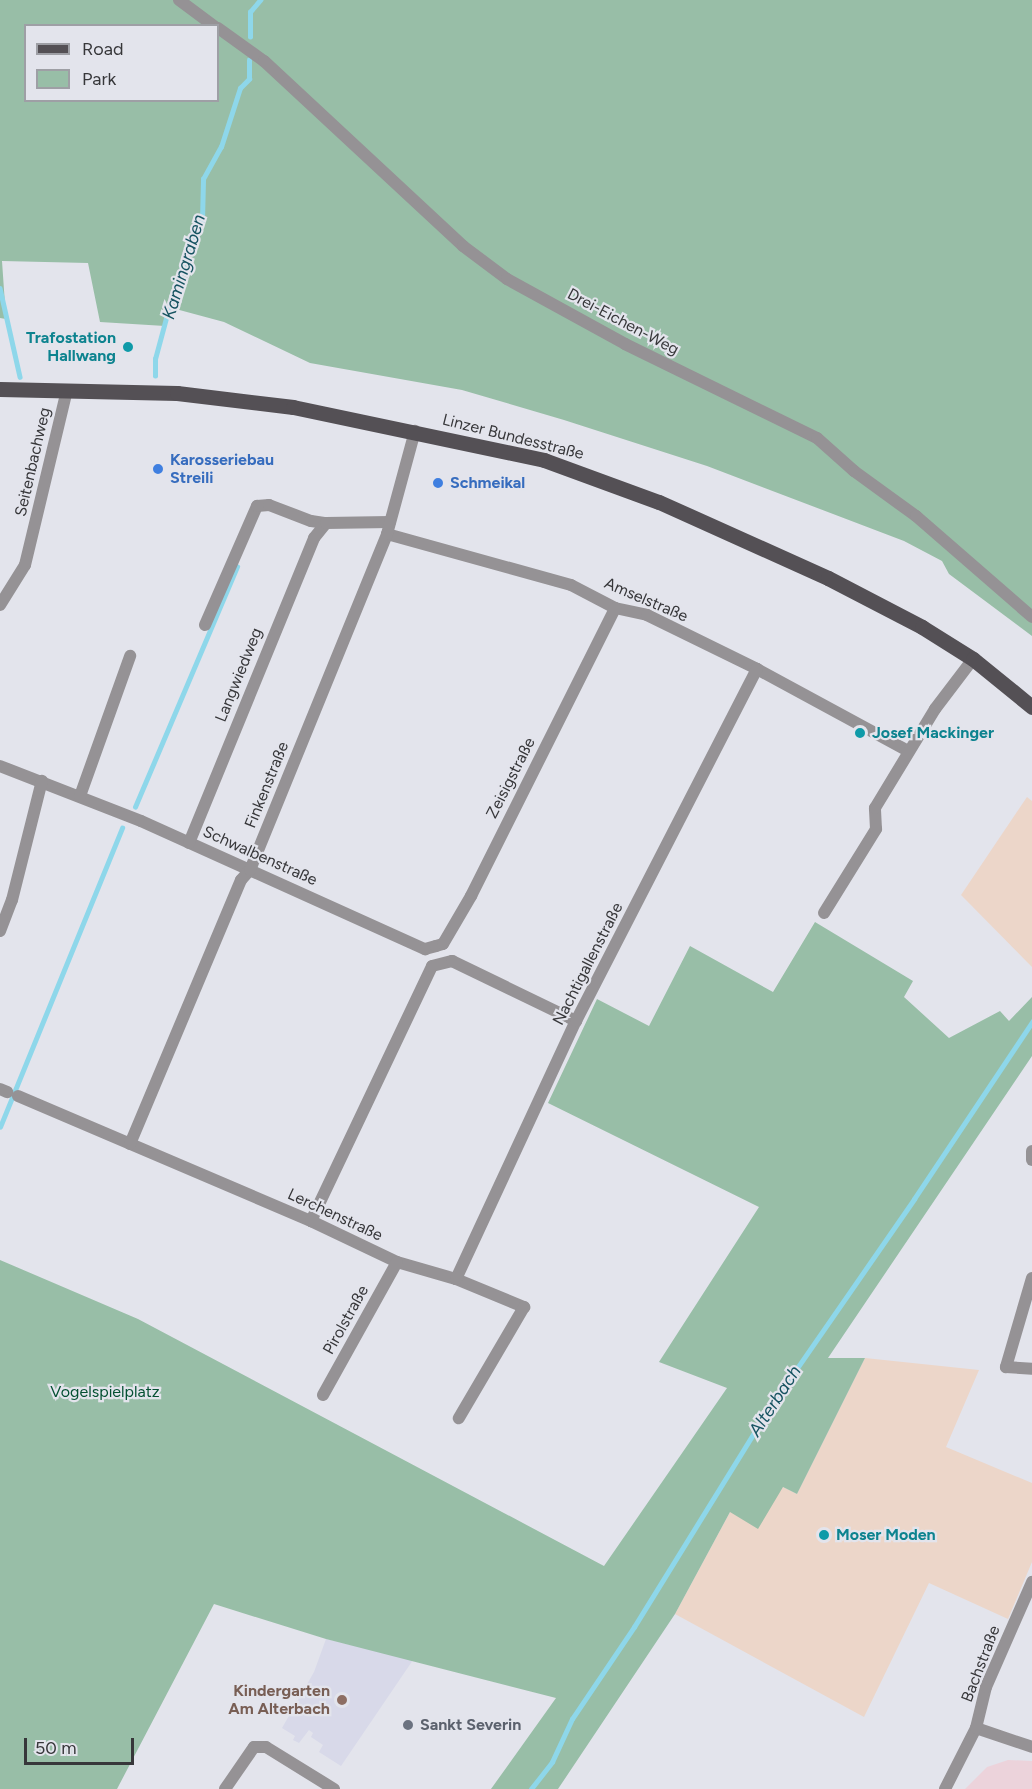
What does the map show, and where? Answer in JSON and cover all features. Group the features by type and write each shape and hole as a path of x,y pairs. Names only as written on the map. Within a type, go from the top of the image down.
{"main road":[{"name":"Linzer Bundesstraße","path":"0,389 177,393 293,407 544,460 659,502 828,578 922,627 973,659 1032,707"}],"street":[{"name":"Drei-Eichen-Weg","path":"179,0 212,24"},
{"name":"Drei-Eichen-Weg","path":"219,29 264,62 463,246 507,279 625,344 817,438 854,471 916,516 1032,617"},
{"name":"Seitenbachweg","path":"0,605 25,564 67,390"},
{"name":"Finkenstraße","path":"130,1144 241,880 250,870 389,528 415,431"},
{"path":"205,625 257,506 269,505 311,521 389,528"},
{"name":"Langwiedweg","path":"189,843 297,577 314,538 326,523"},
{"name":"Amselstraße","path":"389,528 571,585 615,608 647,615 757,669 908,751"},
{"name":"Zeisigstraße","path":"425,949 443,944 471,896 615,608"},
{"path":"81,796 130,656"},
{"path":"824,913 876,829 875,808 908,751 973,659"},
{"name":"Nachtigallenstraße","path":"456,1279 576,1021 757,669"},
{"name":"Schwalbenstraße","path":"0,766 81,796 425,949"},
{"path":"0,931 12,900 42,782"},
{"path":"311,1221 432,966 452,961 576,1021"},
{"name":"Lerchenstraße","path":"9,1092 311,1221 397,1262 456,1279 524,1307 459,1418"},
{"path":"1032,1151 1032,1161"},
{"name":"Pirolstraße","path":"323,1395 397,1262"},
{"path":"1032,1278 1006,1367 1032,1369"},
{"name":"Bachstraße","path":"945,1789 976,1728 986,1687 1032,1582"},
{"path":"976,1728 1032,1747"},
{"path":"225,1789 254,1747 266,1747 334,1789"}],"shaded area":[{"path":"1027,797 1032,801 1032,967 961,895"},
{"path":"865,1358 979,1370 946,1447 1032,1483 1032,1562 1008,1619 929,1583 864,1717 675,1614 730,1512 783,1487 797,1494"},
{"name":"Kindergarten Am Alterbach","path":"326,1639 413,1660 341,1766 319,1752 323,1745 311,1737 313,1733 309,1730 299,1743 293,1740 295,1736 282,1728 314,1672"},
{"path":"1008,1760 1032,1761 1032,1789 965,1789 987,1767"}],"green space":[{"path":"0,0 1032,0 1032,636 949,574 942,561 904,541 707,466 462,390 310,363 224,322 172,308 165,326 100,322 88,263 2,261 6,319 0,318"},
{"name":"Vogelspielplatz","path":"815,922 913,981 904,997 949,1038 1000,1011 1009,1021 1032,997 1032,1056 828,1358 865,1358 797,1494 783,1487 758,1529 730,1512 675,1614 558,1789 491,1789 556,1698 326,1639 214,1604 117,1789 0,1789 0,1260 138,1319 604,1566 727,1388 659,1362 759,1207 548,1103 597,999 649,1026 690,946 773,992"}],"waterway":[{"path":"250,37 250,12 260,0"},
{"name":"Kamingraben","path":"155,376 155,359 169,307 189,246 202,221 203,179 221,147 240,88 249,79 249,60"},
{"path":"0,288 20,377"},
{"name":"Kamingraben","path":"135,807 237,567"},
{"path":"0,1127 122,828"},
{"name":"Alterbach","path":"531,1789 552,1762 572,1719 634,1627 766,1413 914,1199 1032,1022"}],"place":[{"name":"Trafostation Hallwang","path":"128,347"},
{"name":"Karosseriebau Streili","path":"158,469"},
{"name":"Schmeikal","path":"438,483"},
{"name":"Josef Mackinger","path":"860,733"},
{"name":"Moser Moden","path":"824,1535"},
{"name":"Kindergarten Am Alterbach","path":"342,1700"},
{"name":"Sankt Severin","path":"408,1725"}]}
